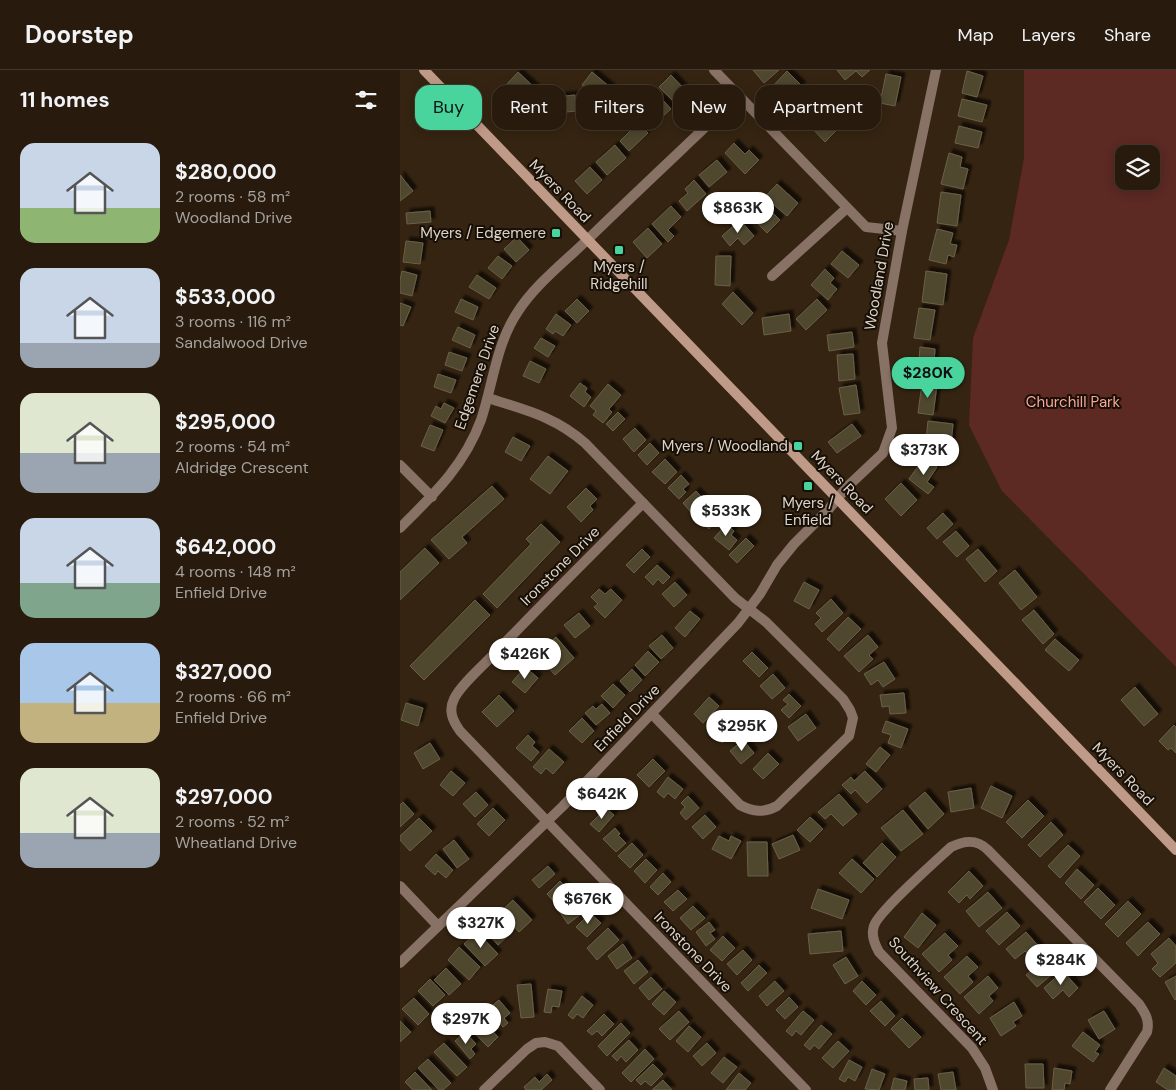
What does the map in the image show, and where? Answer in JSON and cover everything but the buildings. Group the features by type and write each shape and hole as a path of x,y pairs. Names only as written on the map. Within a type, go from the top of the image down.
{"main road":[{"name":"Myers Road","path":"424,70 1176,850"}],"street":[{"path":"714,70 728,85"},
{"name":"Woodland Drive","path":"837,499 883,453 892,428 882,343 902,231 936,70"},
{"path":"745,103 866,227 902,231"},
{"name":"Edgemere Drive","path":"400,528 432,497 454,471 466,453 488,398 506,333 517,312 534,291 702,130"},
{"path":"772,276 847,208"},
{"path":"488,398 534,412 566,428 585,443 735,598 766,622 847,705 853,718 847,739 777,806 771,810 756,811 740,805 652,714"},
{"path":"400,464 432,497"},
{"name":"Enfield Drive","path":"400,963 547,822 738,623 750,609 785,554 837,499"},
{"name":"Ironstone Drive","path":"643,503 458,692 452,706 451,715 460,731 806,1090"},
{"name":"Southview Crescent","path":"993,1090 985,1068 972,1048 879,952 873,932 874,926 883,912 951,847 959,842 967,841 982,844 1143,1011 1149,1025 1147,1032 1110,1090"},
{"path":"400,886 438,926"},
{"path":"484,1090 527,1049 536,1043 546,1042 558,1046 600,1090"}],"green space":[{"name":"Churchill Park","path":"1024,70 1176,70 1176,667 1002,491 969,425 973,338 1009,240 1024,158"}],"place":[{"name":"Myers / Edgemere","path":"556,233"},
{"name":"Myers / Ridgehill","path":"619,250"},
{"name":"Myers / Woodland","path":"798,446"},
{"name":"Myers / Enfield","path":"808,486"}]}
